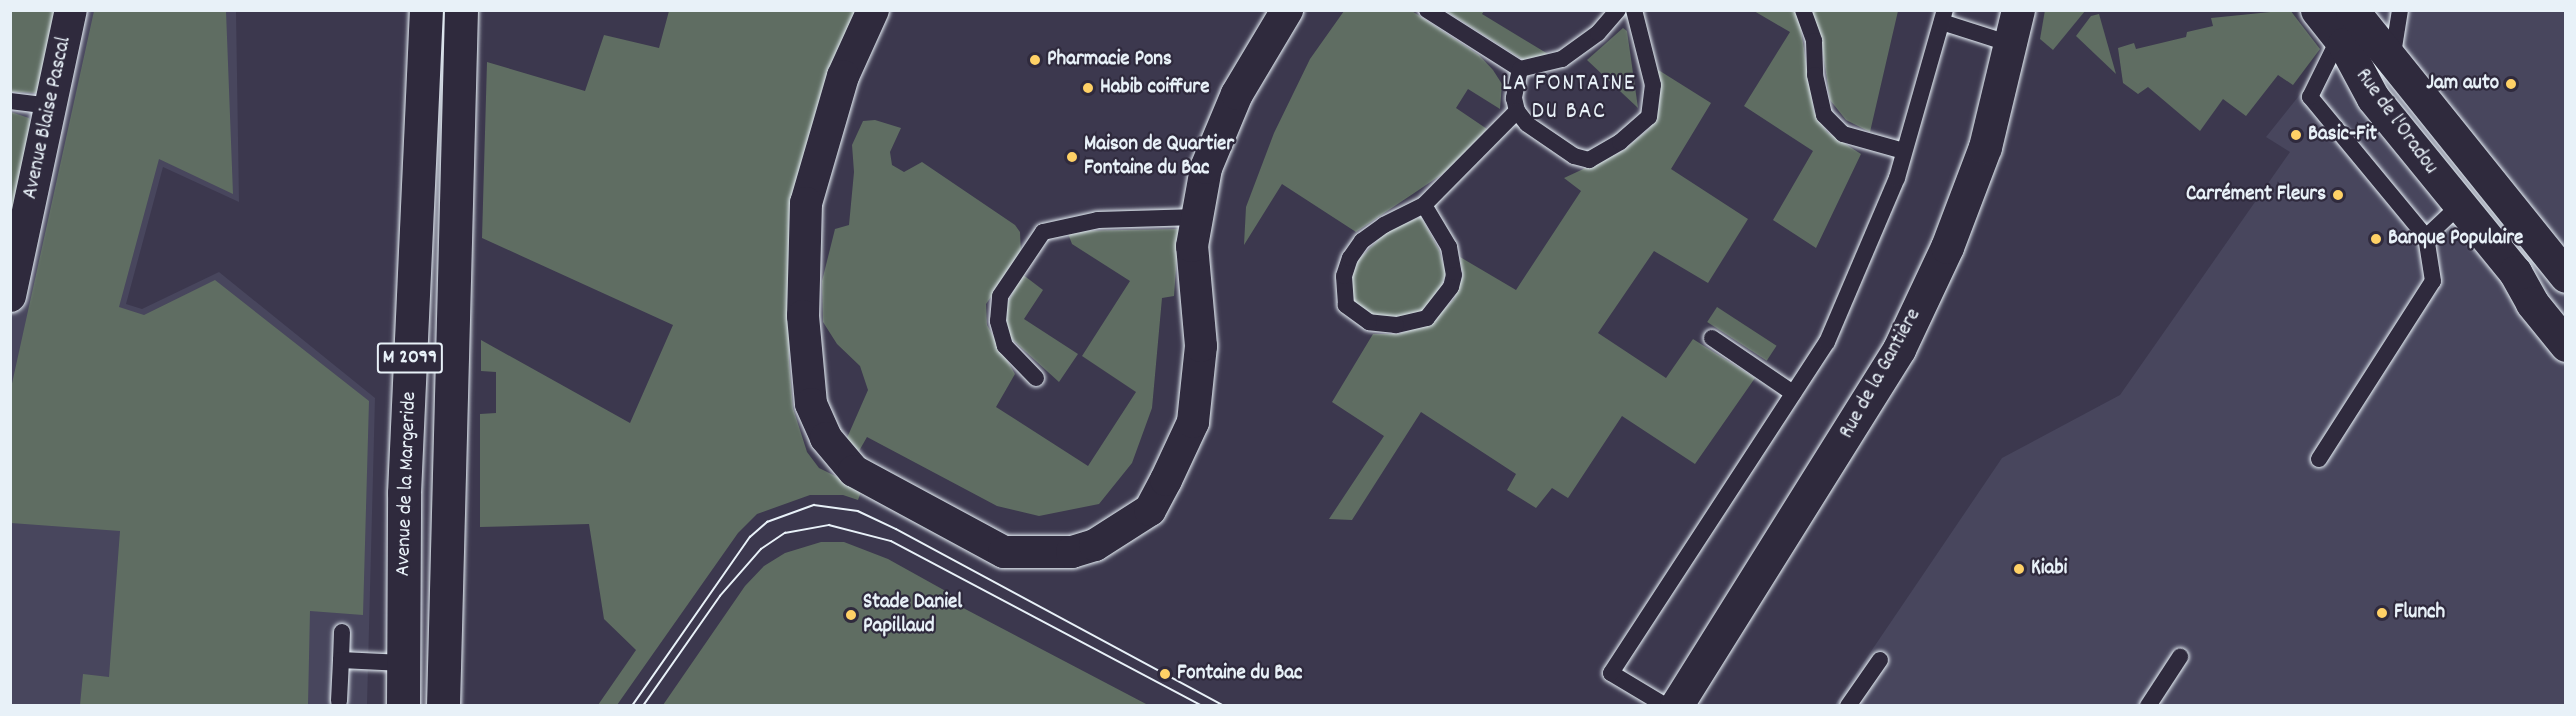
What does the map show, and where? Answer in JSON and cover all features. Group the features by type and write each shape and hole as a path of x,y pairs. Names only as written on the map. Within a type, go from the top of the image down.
{"main road":[{"name":"Avenue de la Margeride","path":"403,705 404,493 426,10"},
{"name":"Avenue de la Margeride","path":"443,705 461,10"},
{"name":"Rue de la Gantière","path":"1676,705 1899,349 1947,247 1985,147 2018,10"},
{"name":"Rue de l'Oradou","path":"2317,10 2343,20 2392,60 2565,276"},
{"name":"Rue de l'Oradou","path":"2343,20 2373,98 2515,272 2532,303 2565,345"}],"street":[{"name":"Avenue Blaise Pascal","path":"10,296 71,10"},
{"path":"873,10 843,76 806,203 803,315 811,404 826,438 854,471 1004,552 1072,552 1095,544 1150,510 1193,422 1201,346 1192,246 1206,168 1237,94 1287,10"}],"lane":[{"path":"1427,10 1520,69 1534,69 1562,59 1598,33 1618,10"},
{"path":"1520,69 1514,98 1517,111 1537,130 1574,156 1589,160 1620,142 1648,117 1653,86 1634,10"},
{"path":"1803,10 1814,41 1815,75 1824,115 1843,134 1904,151"},
{"path":"2392,60 2400,10"},
{"path":"1666,705 1611,673 1827,342 1904,151 1944,16 2011,44"},
{"path":"2319,459 2433,281 2426,237 2310,97 2343,20 2565,295"},
{"path":"10,101 51,106"},
{"path":"1424,206 1449,247 1454,275 1451,286 1427,318 1396,325 1369,322 1346,304 1344,276 1350,258 1362,241 1384,225 1424,206 1517,111"},
{"path":"2426,237 2460,206"},
{"path":"1035,378 1005,346 998,321 1000,296 1043,232 1098,220 1197,217"},
{"path":"1712,338 1793,393"},
{"path":"339,701 342,632"},
{"path":"2148,705 2180,657"},
{"path":"341,660 403,663"},
{"path":"1848,705 1880,660"}],"shaded area":[{"path":"10,11 236,11 239,202 163,167 126,304 142,309 219,272 375,398 367,705 11,705"},
{"path":"2367,11 2565,11 2565,705 1834,706 2002,458 2120,395 2290,152 2266,137"}],"green space":[{"path":"2045,10 2085,10 2053,50 2040,39"},
{"path":"2290,10 2320,49 2293,85 2278,75 2246,116 2223,99 2200,131 2148,87 2138,94 2123,83 2118,48 2134,43 2136,49 2186,37 2187,32 2213,26 2211,18"},
{"path":"11,11 61,11 38,93 11,92"},
{"path":"94,11 226,11 233,194 159,159 119,307 144,315 215,280 369,401 363,615 310,611 308,705 80,705 83,674 109,677 120,531 11,523 11,388"},
{"path":"669,11 862,11 791,269 789,361 793,408 807,452 819,468 862,489 858,500 843,495 810,495 757,514 738,533 617,705 598,705 636,650 604,619 589,524 480,527 480,414 496,413 496,372 481,371 481,340 630,423 673,325 482,238 487,62 585,91 604,35 659,48"},
{"path":"1344,11 1412,11 1479,55 1493,70 1502,84 1500,109 1468,89 1456,108 1487,129 1450,169 1356,232 1282,184 1244,245 1246,207 1274,133 1310,59"},
{"path":"1446,11 1484,11 1482,14 1548,54 1525,61"},
{"path":"1754,11 1798,11 1814,112 1827,132 1861,154 1816,248 1773,220 1813,151 1744,106 1790,32"},
{"path":"1811,11 1898,11 1870,132 1846,120 1830,100 1821,40"},
{"path":"2099,14 2116,74 2076,36 2091,16"},
{"path":"1623,28 1627,31 1638,108 1587,60"},
{"path":"1652,66 1711,103 1671,169 1748,219 1708,283 1654,251 1598,333 1666,378 1693,339 1755,378 1695,464 1622,416 1568,498 1552,488 1536,508 1507,490 1516,474 1421,412 1352,520 1329,519 1384,436 1332,402 1373,334 1399,334 1432,322 1454,299 1463,275 1460,257 1516,290 1581,191 1564,178 1624,150 1650,128 1659,107 1659,87"},
{"path":"11,112 29,118 31,125 11,224"},
{"path":"875,120 901,128 890,152 892,165 904,172 922,162 1015,225 1020,232 1021,254 986,304 987,325 1015,374 996,407 1088,466 1136,392 1082,356 1130,281 1072,244 1067,231 1179,229 1174,296 1162,298 1152,408 1132,463 1099,504 1039,516 997,506 867,437 855,458 843,447 868,390 860,366 837,344 823,322 822,281 835,229 849,225 854,172 852,145 863,121"},
{"path":"1421,217 1439,250 1446,273 1439,294 1424,311 1397,319 1373,315 1353,301 1350,279 1359,259 1388,230"},
{"path":"1022,274 1043,290 1024,319 1078,354 1059,382 1004,332 1008,302"},
{"path":"1717,307 1777,346 1767,361 1707,322"},
{"name":"Stade Daniel Papillaud","path":"821,542 844,542 888,559 951,594 948,600 1148,705 663,705 745,586 764,566 785,553"}],"tram line":[{"path":"632,706 750,537 767,522 814,505 858,511 896,529 1225,706"},
{"path":"643,706 720,596 761,549 785,533 829,525 891,541 1203,706"}],"place":[{"name":"Pharmacie Pons","path":"1035,60"},
{"name":"Jam auto","path":"2511,84"},
{"name":"Habib coiffure","path":"1088,88"},
{"name":"Basic-Fit","path":"2296,135"},
{"name":"Maison de Quartier Fontaine du Bac","path":"1072,157"},
{"name":"Carrément Fleurs","path":"2338,195"},
{"name":"Banque Populaire","path":"2376,239"},
{"name":"Kiabi","path":"2019,569"},
{"name":"Flunch","path":"2382,613"},
{"name":"Stade Daniel Papillaud","path":"851,615"},
{"name":"Fontaine du Bac","path":"1165,674"}],"district":[{"name":"LA FONTAINE DU BAC","path":"1569,99"}]}
